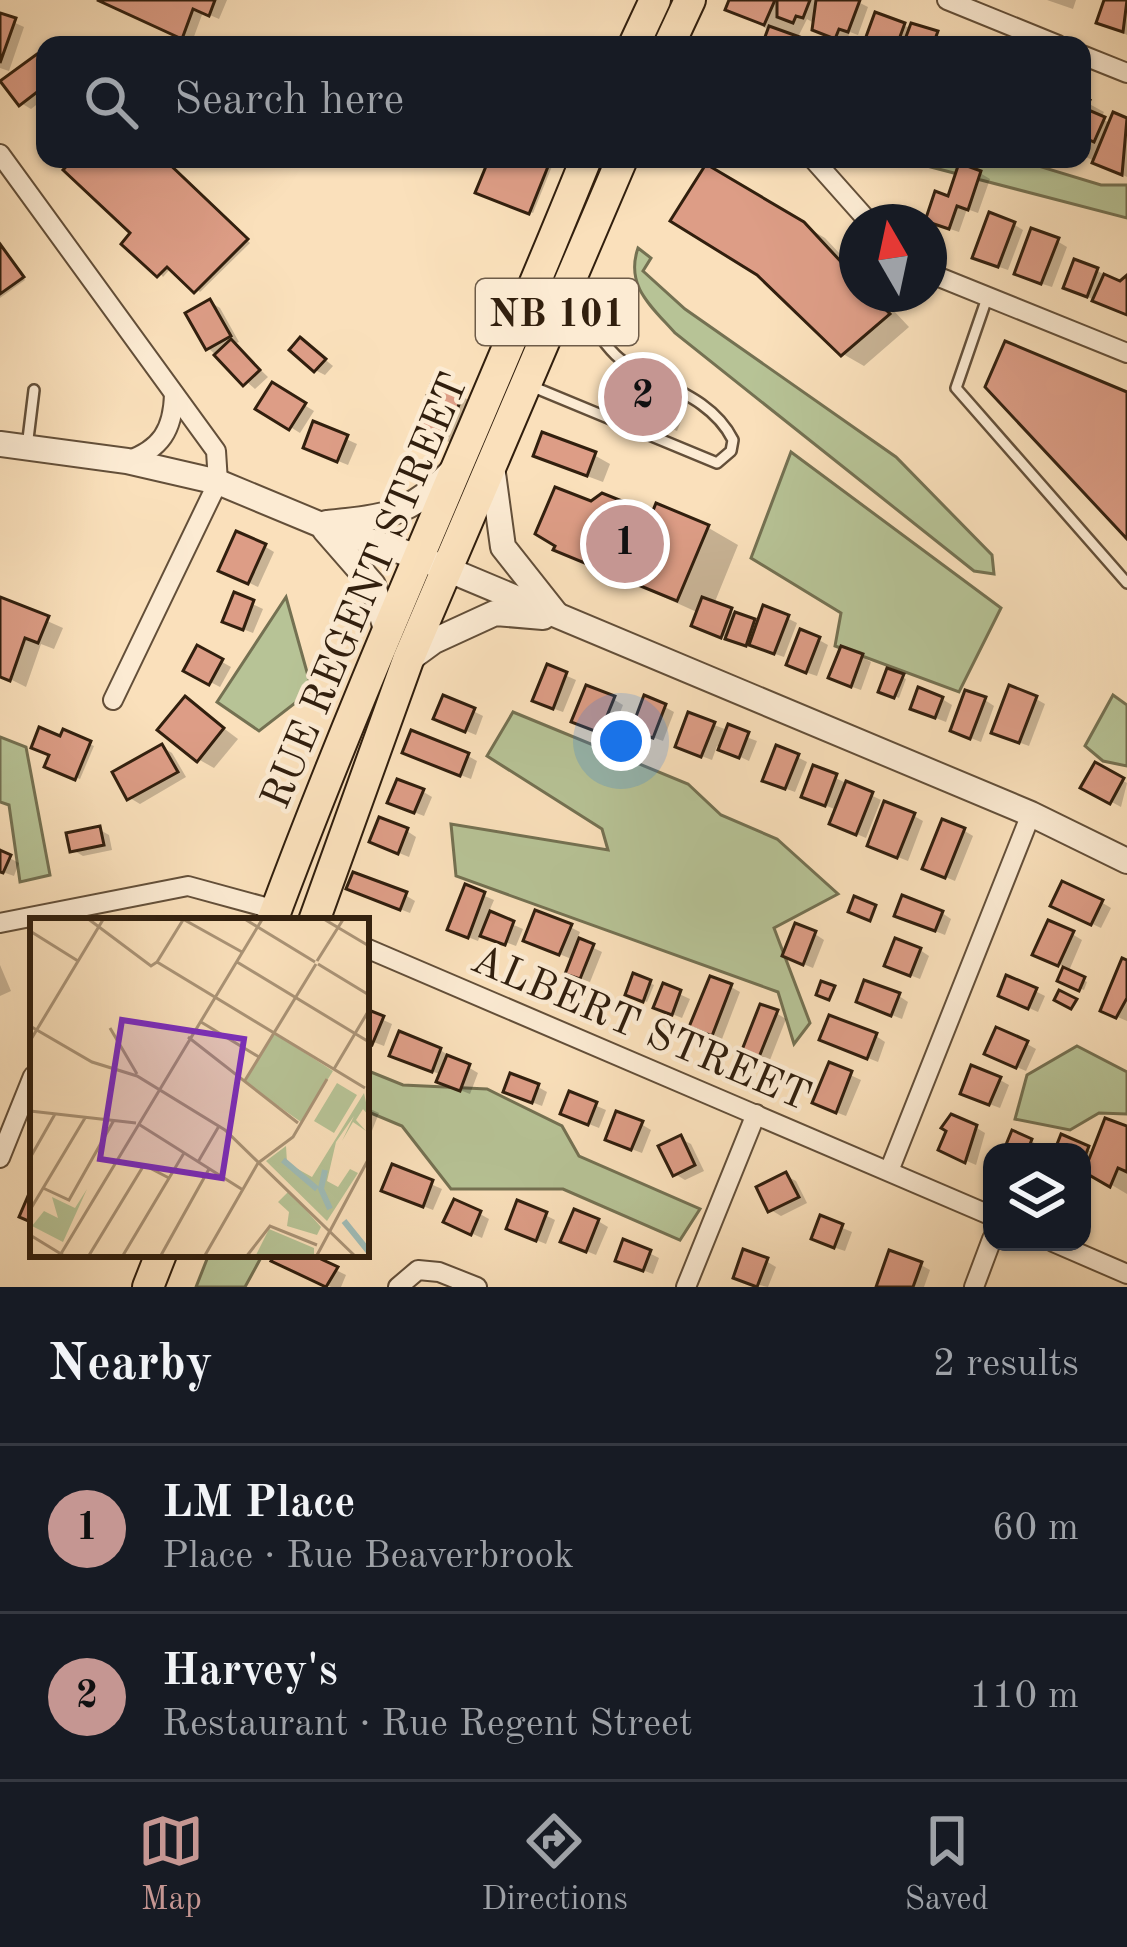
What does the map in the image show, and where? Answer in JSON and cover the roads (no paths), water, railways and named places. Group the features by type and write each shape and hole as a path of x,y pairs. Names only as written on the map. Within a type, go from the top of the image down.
{"main road":[{"path":"638,36 655,0"},
{"path":"673,36 690,0"},
{"name":"RUE REGENT STREET","path":"315,918 408,660 448,570 477,464 583,168"},
{"name":"RUE REGENT STREET","path":"274,915 385,626 418,557 526,384 618,168"},
{"path":"148,1287 160,1257"}],"street":[{"path":"947,0 1036,36"},
{"path":"1091,59 1127,73"},
{"path":"0,154 216,451 218,482 113,700"},
{"path":"821,168 853,204"},
{"path":"947,281 1127,353"},
{"path":"127,461 152,452 167,432 174,394"},
{"path":"0,444 127,461 218,482 319,524 418,557 1031,814 1127,861"},
{"path":"319,524 378,518 421,503 477,464 502,547 557,616"},
{"path":"319,524 373,585 385,626"},
{"path":"408,660 434,641 495,613 557,616"},
{"path":"889,1171 1031,814"},
{"path":"77,916 188,886 274,915"},
{"path":"0,923 30,920"},
{"name":"ALBERT STREET","path":"369,949 983,1212"},
{"path":"0,1158 30,1083"},
{"path":"686,1287 755,1114"},
{"path":"974,1287 988,1251"},
{"path":"1074,1251 1127,1274"},
{"path":"398,1287 418,1270 440,1272 477,1287"}],"lane":[{"path":"526,384 716,463 731,451 733,440 722,424 678,387 620,360 566,291"},
{"path":"987,298 956,388 1127,583"},
{"path":"27,447 34,390"}],"place":[{"name":"Harvey's","path":"643,397"},
{"name":"LM Place","path":"625,544"}]}
